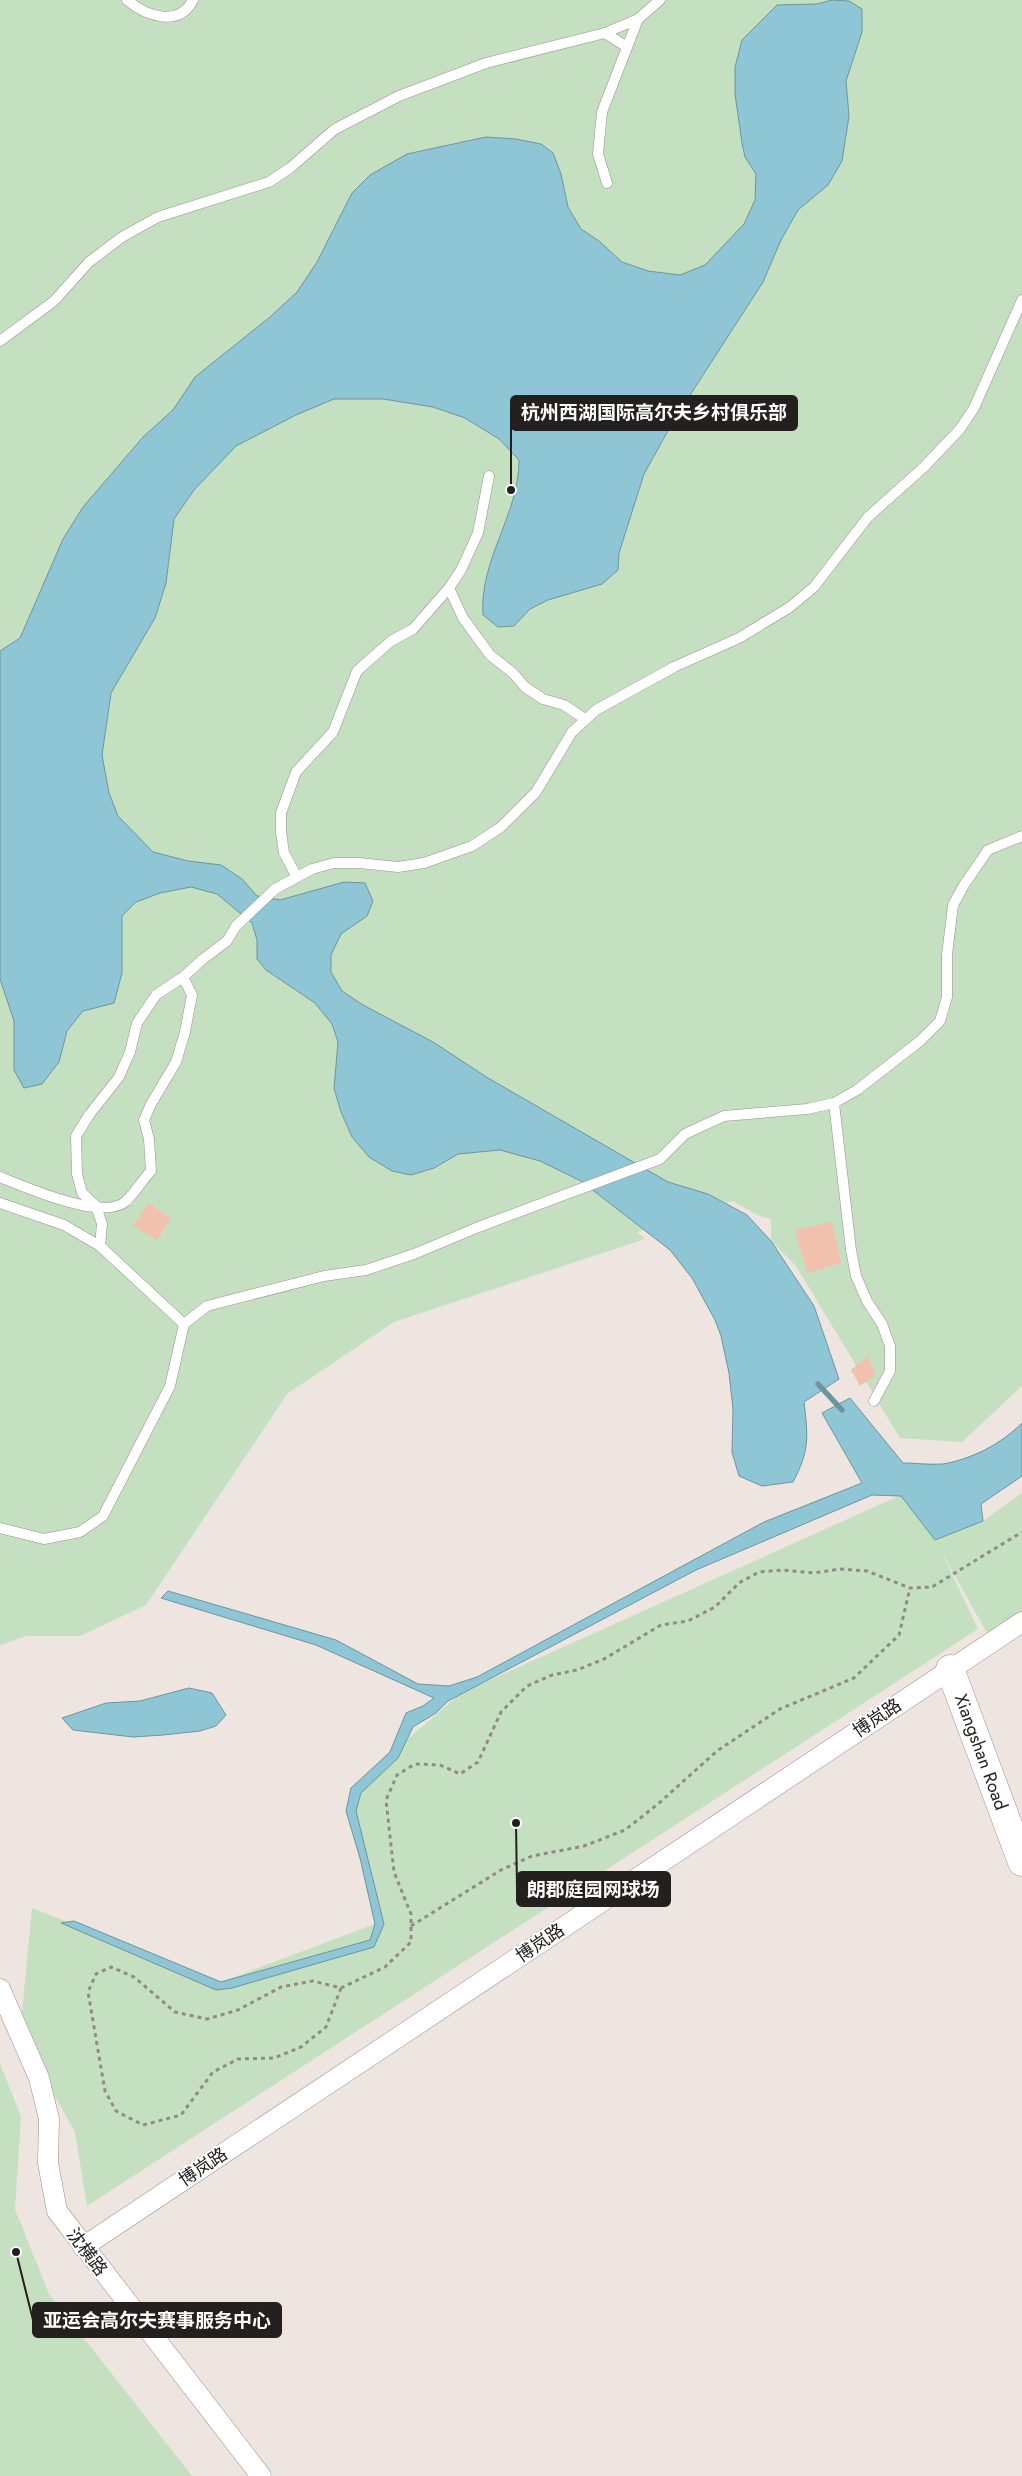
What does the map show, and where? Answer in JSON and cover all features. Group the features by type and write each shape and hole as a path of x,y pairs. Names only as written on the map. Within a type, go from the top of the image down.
{"main road":[{"name":"Xiangshan Road","path":"950,1669 1022,1862"}],"street":[{"name":"博岚路","path":"83,2247 1022,1622"},
{"name":"沈横路","path":"0,1989 40,2078 49,2119 48,2163 57,2211 261,2476"}],"lane":[{"path":"127,0 138,9 157,16 174,17 190,5 193,0"},
{"path":"0,340 54,301 90,262 122,236 158,217 268,182 290,168 335,129 399,96 504,58 605,33 638,19 660,0"},
{"path":"607,183 598,154 598,135 602,112 638,19"},
{"path":"605,33 627,47"},
{"path":"100,1246 102,1224 96,1206 82,1193 77,1174 76,1136 89,1115 119,1077 130,1052 137,1022 156,995 183,977 227,941 236,926 275,889 297,877 334,862 359,862 398,867 424,862 472,846 501,827 536,792 572,732 596,710 651,679 739,638 790,607 814,587 868,517 924,467 960,429 974,408 1022,300"},
{"path":"297,877 284,853 281,832 281,813 296,772 333,732 357,671 391,641 413,629 449,588 461,570 478,532 489,476"},
{"path":"449,588 463,618 490,655 512,673 525,687 543,699 564,705 585,719"},
{"path":"0,1528 44,1539 80,1532 103,1516 170,1386 184,1324 207,1306 324,1276 366,1270 660,1160 685,1134 724,1116 807,1109 834,1102 864,1084 920,1041 940,1021 948,997 948,955 953,905 988,850 1022,836"},
{"path":"0,1177 61,1200 110,1207 126,1202 151,1171 149,1139 144,1120 151,1104 176,1062 185,1032 192,995 183,977"},
{"path":"834,1102 851,1250 856,1276 867,1301 882,1324 890,1346 890,1371 874,1401"},
{"path":"0,1203 64,1225 100,1246 184,1324"}],"path":[{"path":"341,1988 326,2027 301,2047 274,2058 238,2059 213,2072 181,2115 143,2125 116,2111 105,2091 88,1992 96,1974 111,1967 134,1977 175,2012 207,2019 238,2010 281,1987 313,1981 341,1988 385,1967 411,1942 411,1914 394,1872 386,1800 397,1775 415,1764 440,1765 460,1774 478,1762 501,1712 527,1686 552,1675 576,1670 604,1659 660,1626 688,1621 715,1607 739,1583 759,1572 783,1570 814,1573 840,1568 868,1571 910,1588 932,1587 1022,1532"},
{"path":"411,1926 501,1870 532,1856 584,1846 625,1830 658,1804 717,1751 740,1735 780,1709 854,1678 899,1636 910,1588"}],"green space":[{"path":"0,0 1022,0 1022,1386 962,1442 900,1438 796,1266 771,1241 771,1219 757,1215 733,1201 637,1232 645,1239 394,1322 287,1394 146,1605 80,1636 27,1636 0,1645"},
{"path":"1022,1493 1022,1622 992,1642 941,1551 978,1629 87,2206 75,2132 20,2034 32,1908 221,1982 375,1924 360,1858 351,1788 461,1693 901,1495 983,1521"},
{"path":"0,2064 21,2116 15,2209 49,2294 192,2476 0,2476"}],"water":[{"path":"832,0 849,1 862,9 862,32 846,81 849,116 842,161 828,185 798,210 781,240 763,282 674,420 644,474 619,553 618,570 602,584 548,600 530,609 514,626 498,627 483,615 483,595 493,556 513,500 519,460 499,439 465,418 433,407 383,399 334,399 296,415 236,446 194,490 174,519 166,583 155,618 111,693 102,755 109,793 118,816 153,852 188,861 221,865 242,879 257,896 280,900 344,882 365,883 373,901 367,916 341,934 331,955 331,972 342,991 363,1005 433,1042 488,1078 668,1182 708,1194 747,1215 771,1241 814,1306 839,1379 804,1402 807,1434 805,1452 793,1482 762,1486 739,1476 732,1452 733,1409 729,1373 721,1336 715,1320 692,1278 670,1250 581,1181 540,1161 500,1150 458,1154 434,1168 411,1175 392,1171 369,1157 352,1137 341,1112 334,1088 338,1042 332,1024 315,1003 266,970 257,959 257,940 252,923 217,894 191,887 160,893 136,902 122,916 122,973 114,1003 83,1011 67,1031 59,1062 42,1084 24,1088 14,1070 14,1021 0,979 0,651 20,638 63,539 83,507 144,436 173,410 195,377 270,317 297,292 317,262 352,193 370,175 407,154 486,137 516,139 541,144 553,153 561,174 568,207 581,229 599,241 622,262 648,271 680,275 705,265 744,224 755,200 756,174 745,157 735,94 735,67 742,40 777,5 817,4"},
{"path":"850,1398 903,1463 943,1464 954,1462 986,1450 1005,1438 1022,1423 1022,1476 981,1504 983,1521 935,1540 901,1496 872,1495 696,1570 448,1701 436,1713 413,1727 398,1758 361,1793 356,1811 384,1924 374,1947 232,1988 216,1990 61,1923 74,1921 221,1982 370,1940 375,1924 360,1858 346,1811 351,1788 390,1752 406,1713 423,1706 434,1698 316,1645 161,1598 168,1591 336,1640 418,1684 449,1686 477,1677 764,1522 862,1483 822,1413"},
{"path":"189,1688 212,1693 226,1715 216,1726 200,1731 133,1737 73,1730 62,1718 106,1703 140,1701"}],"building":[{"path":"148,1203 171,1218 157,1240 133,1226"},
{"path":"832,1222 841,1263 807,1273 795,1230"},
{"path":"868,1356 876,1375 860,1386 851,1370"}],"waterway":[{"path":"818,1384 842,1410"}],"place":[{"name":"杭州西湖国际高尔夫乡村俱乐部","path":"511,490"},
{"name":"朗郡庭园网球场","path":"516,1823"},
{"name":"亚运会高尔夫赛事服务中心","path":"16,2252"}]}
